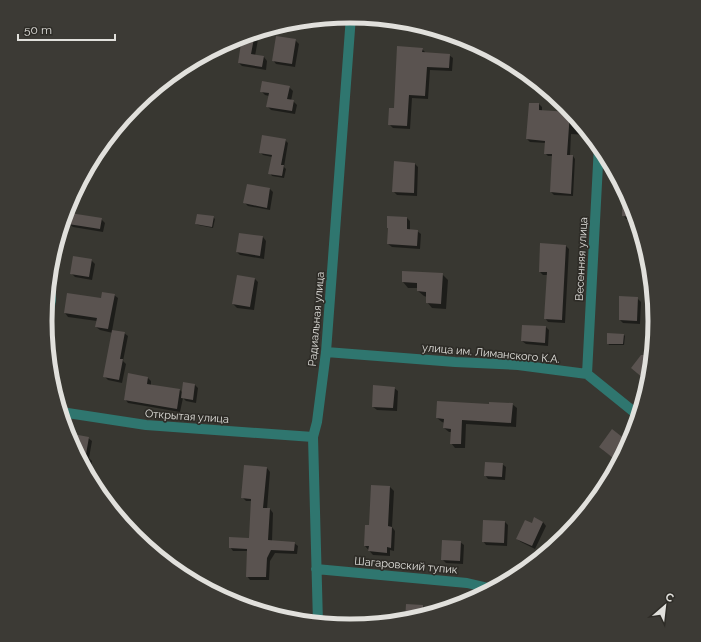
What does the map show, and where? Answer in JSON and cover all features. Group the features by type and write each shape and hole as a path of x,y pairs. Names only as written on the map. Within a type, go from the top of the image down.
{"street":[{"name":"Радиальная улица","path":"318,617 313,437 317,422 326,352 350,23"},
{"name":"Весенняя улица","path":"588,374 598,156"},
{"name":"улица им. Лиманского К.А.","path":"326,352 455,362 518,365 588,374"},
{"path":"588,374 634,412"},
{"name":"Открытая улица","path":"67,413 146,425 313,437"},
{"name":"Шагаровский тупик","path":"316,569 467,583 484,587"}],"building":[{"path":"276,36 296,39 292,64 272,61"},
{"path":"254,39 251,54 264,56 262,67 238,63 241,44"},
{"path":"397,46 423,48 422,52 450,54 449,68 427,67 425,96 409,95 407,126 388,125 389,108 394,108"},
{"path":"262,81 290,86 287,99 294,100 292,111 266,107 269,93 260,92"},
{"path":"529,103 539,103 539,110 562,112 570,119 567,155 573,155 571,194 550,192 552,154 544,154 545,141 526,139"},
{"path":"262,135 286,139 281,165 284,165 282,176 268,174 272,155 259,153"},
{"path":"394,161 415,163 414,193 392,192"},
{"path":"247,184 270,188 267,208 243,203"},
{"path":"623,199 630,217 622,216"},
{"path":"73,213 102,218 100,229 68,224"},
{"path":"197,214 214,216 212,227 195,224"},
{"path":"387,216 407,217 407,229 418,230 417,246 387,244"},
{"path":"239,233 263,236 260,256 236,252"},
{"path":"540,243 566,245 562,320 544,319 547,272 539,272"},
{"path":"73,256 92,259 89,277 70,274"},
{"path":"402,271 443,273 441,304 426,303 426,292 417,291 417,283 402,282"},
{"path":"237,275 255,278 250,307 232,304"},
{"path":"102,292 115,294 108,329 95,327 97,318 64,313 67,293 101,298"},
{"path":"619,296 638,297 637,321 619,320"},
{"path":"522,325 546,326 545,343 521,341"},
{"path":"112,330 125,332 120,359 123,359 119,380 103,377"},
{"path":"607,333 624,334 623,344 607,344"},
{"path":"641,355 646,356 643,378 631,368"},
{"path":"128,373 148,377 147,384 180,389 177,409 124,400"},
{"path":"183,382 195,384 193,400 181,398"},
{"path":"373,385 395,387 393,408 372,407"},
{"path":"437,401 489,404 489,402 513,403 511,423 462,420 461,444 450,444 451,429 443,428 444,419 436,418"},
{"path":"612,429 624,439 613,458 599,447"},
{"path":"75,434 89,437 85,458"},
{"path":"485,462 503,463 502,477 484,476"},
{"path":"244,465 267,467 263,508 270,508 268,540 295,542 294,551 271,550 267,558 266,577 246,577 247,549 229,548 229,537 249,538 251,499 241,498"},
{"path":"371,485 390,486 388,526 392,527 391,548 387,547 387,553 368,551 369,546 364,546 365,525 369,525"},
{"path":"534,517 543,522 532,546 516,539 525,520 532,523"},
{"path":"483,520 505,521 504,543 482,542"},
{"path":"442,540 461,541 460,561 441,560"},
{"path":"406,604 423,605 423,610 405,614"}]}
